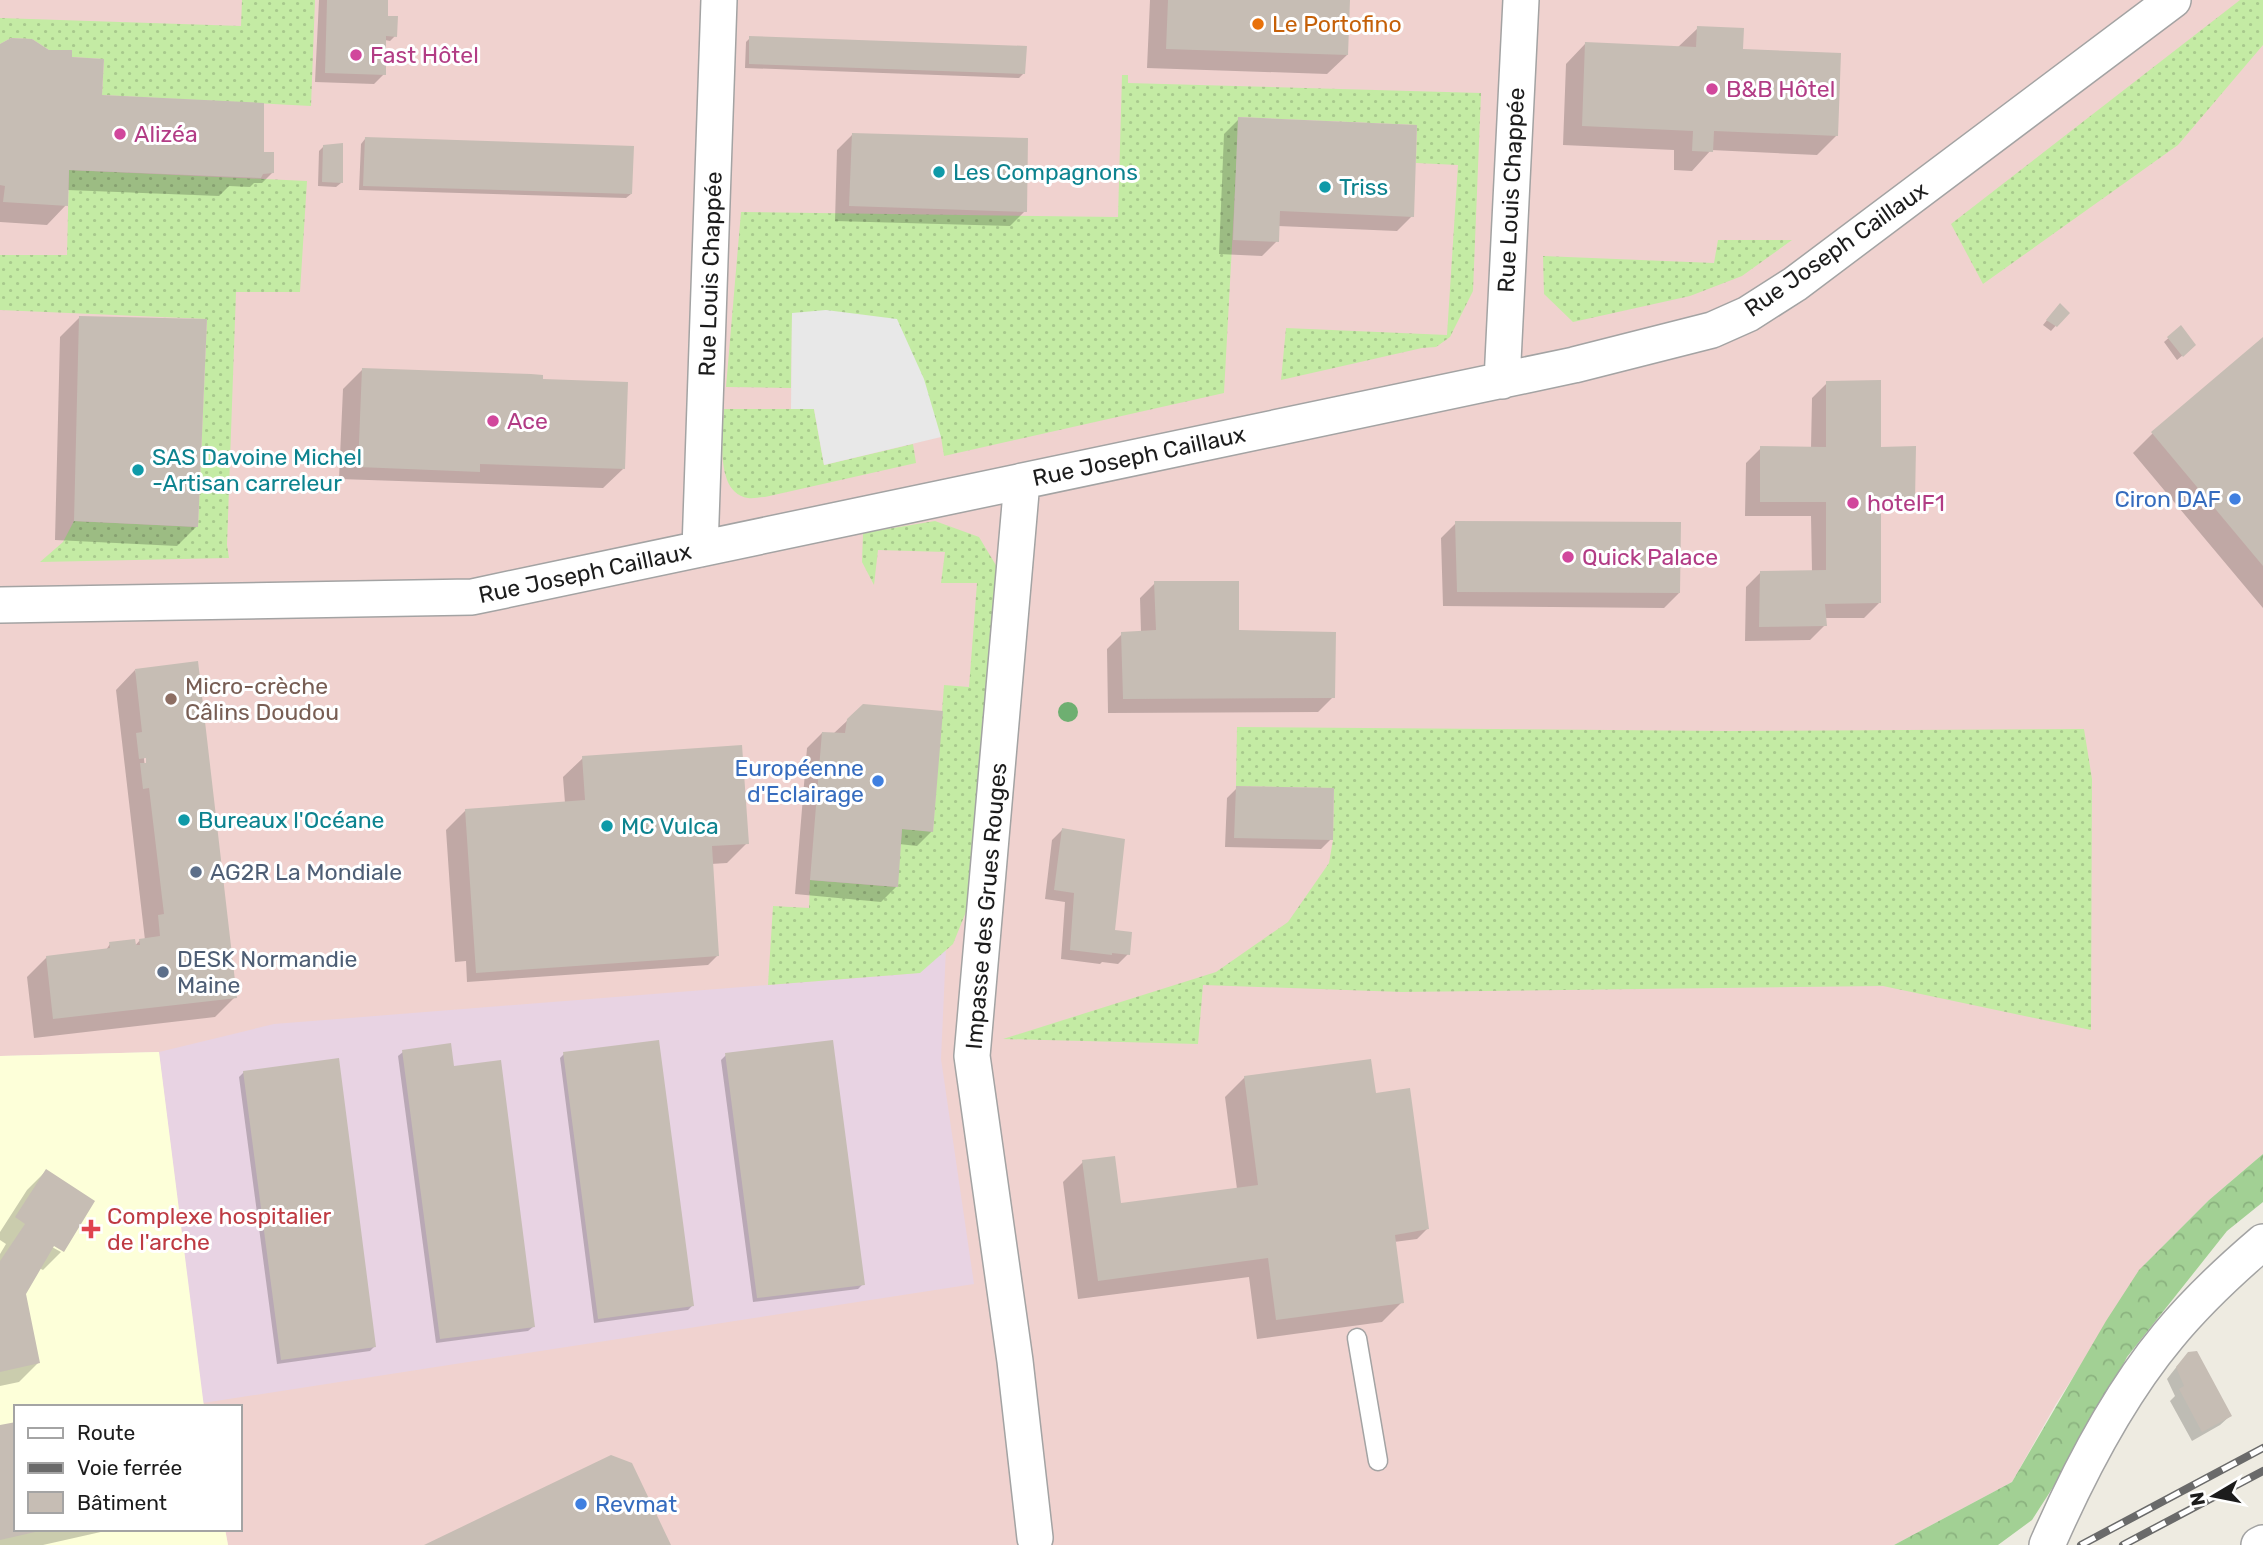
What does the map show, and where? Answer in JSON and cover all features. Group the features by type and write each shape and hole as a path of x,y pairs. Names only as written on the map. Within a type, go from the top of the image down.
{"street":[{"name":"Rue Louis Chappée","path":"699,549 719,0"},
{"name":"Rue Louis Chappée","path":"1502,380 1521,0"},
{"name":"Rue Joseph Caillaux","path":"0,605 472,597 1574,365 1712,330 1748,314 1795,284 2173,0"},
{"name":"Impasse des Grues Rouges","path":"1021,481 972,1056 1015,1361 1035,1538"},
{"path":"2047,1545 2071,1492 2147,1364 2197,1303 2263,1242"}],"lane":[{"path":"1357,1338 1378,1461"}],"shaded area":[{"path":"0,0 2263,0 2263,1154 2209,1200 2144,1265 2056,1404 2012,1482 1894,1545 228,1545 225,1531 242,1531 242,1405 204,1405 159,1052 0,1056"},
{"path":"826,310 897,319 924,379 941,437 824,465 814,409 791,409 792,313"},
{"path":"946,948 941,1059 974,1284 203,1403 159,1052 274,1024 919,973"},
{"name":"Complexe hospitalier de l'arche","path":"159,1052 204,1405 14,1405 14,1531 225,1531 228,1545 0,1545 0,1056"}],"green space":[{"path":"242,0 315,0 311,106 102,95 104,59 72,57 72,50 49,50 32,39 11,38 0,44 0,18 241,26"},
{"path":"2240,0 2263,0 2263,45 2178,145 1983,284 1951,224"},
{"path":"1122,75 1128,75 1128,83 1481,93 1473,291 1450,337 1436,347 1281,380 1286,328 1447,335 1458,165 1416,163 1417,125 1239,117 1224,393 944,456 941,437 792,313 791,388 726,387 741,212 1118,217"},
{"path":"69,170 307,181 300,292 236,292 227,545 229,558 40,562 63,542 74,521 198,527 207,319 0,310 0,255 67,255"},
{"path":"1718,240 1792,240 1742,276 1690,296 1573,322 1544,294 1543,256 1714,263"},
{"path":"724,409 814,409 824,465 913,444 916,463 765,497 748,498 737,494 725,474 722,446"},
{"path":"935,521 979,537 997,567 972,897 953,944 920,973 768,985 773,906 809,908 810,880 897,887 902,829 933,831 944,685 969,687 977,583 941,583 945,552 878,550 874,585 862,562 863,533"},
{"path":"1237,727 1725,731 2084,729 2092,779 2091,1030 1883,986 1402,992 1203,985 1198,1044 1003,1039 1216,972 1288,922 1329,863 1333,840 1334,788 1236,786"},
{"path":"2263,1154 2263,1202 2227,1231 2127,1357 2091,1428 2032,1520 1998,1545 1894,1545 2012,1482 2106,1321 2139,1270 2209,1200"}],"building":[{"name":"Fast Hôtel","path":"327,0 388,0 388,16 398,16 397,37 386,36 386,75 325,73"},
{"name":"Le Portofino","path":"1168,0 1350,0 1348,55 1166,49"},
{"name":"B&B Hôtel","path":"1697,26 1744,28 1743,49 1841,53 1838,136 1714,131 1713,152 1692,151 1693,131 1582,126 1585,42 1696,47"},
{"path":"749,36 1027,46 1025,74 749,64"},
{"name":"Alizéa","path":"11,38 32,39 49,50 72,50 72,57 104,59 102,95 264,103 264,152 274,152 274,173 263,174 261,178 69,170 68,206 3,202 5,186 0,185 0,44"},
{"name":"Triss","path":"1238,117 1417,125 1414,217 1280,211 1279,242 1233,240"},
{"name":"Les Compagnons","path":"852,133 1028,138 1027,212 849,206"},
{"path":"365,137 634,146 632,194 363,186"},
{"path":"343,143 343,183 322,182 323,145"},
{"path":"2060,303 2070,313 2057,327 2046,320"},
{"name":"SAS Davoine Michel -Artisan carreleur","path":"79,316 207,319 198,527 74,521"},
{"path":"2181,325 2196,345 2183,357 2167,337"},
{"name":"Ciron DAF","path":"2263,337 2263,566 2151,432"},
{"name":"Ace","path":"362,368 531,374 543,375 543,379 628,382 625,469 480,464 480,472 358,467"},
{"name":"hotelF1","path":"1881,380 1881,447 1916,446 1915,501 1881,504 1881,603 1825,604 1827,626 1759,627 1760,571 1826,570 1826,502 1760,502 1760,446 1826,447 1826,381"},
{"name":"Quick Palace","path":"1455,521 1681,522 1680,593 1457,592"},
{"path":"1154,581 1239,581 1239,630 1336,632 1335,698 1123,699 1121,632 1156,630"},
{"name":"Bureaux l'Océane","path":"198,661 237,998 53,1019 46,956 110,948 109,942 135,939 136,945 140,945 139,939 160,936 158,915 164,914 149,788 143,789 140,763 146,763 146,758 139,759 136,733 142,732 135,669"},
{"name":"Européenne d'Eclairage","path":"863,704 943,711 933,832 902,829 898,887 810,880 822,732 845,733 847,719"},
{"name":"MC Vulca","path":"742,745 749,844 712,846 719,956 476,973 465,809 585,800 582,756"},
{"path":"1236,786 1334,788 1333,840 1234,838"},
{"path":"1062,828 1125,839 1115,930 1132,932 1130,955 1070,950 1074,893 1054,890"},
{"path":"659,1040 694,1306 598,1319 563,1052"},
{"path":"833,1040 865,1285 757,1298 725,1053"},
{"path":"451,1043 454,1066 501,1060 535,1327 440,1339 402,1050"},
{"path":"339,1058 376,1347 281,1360 243,1071"},
{"path":"1371,1059 1376,1093 1410,1088 1429,1229 1395,1235 1404,1303 1276,1320 1268,1258 1098,1281 1082,1160 1115,1156 1121,1203 1258,1185 1244,1076"},
{"path":"46,1169 95,1201 64,1252 54,1246 26,1294 40,1363 0,1372 0,1261 25,1224 15,1217"},
{"path":"2197,1351 2232,1416 2202,1432 2179,1389 2184,1386 2176,1367 2188,1352"},
{"path":"14,1422 14,1531 40,1531 0,1540 0,1425"},
{"name":"Revmat","path":"611,1455 632,1463 671,1545 424,1545"}],"railway":[{"path":"2081,1545 2263,1448"},
{"path":"2123,1545 2263,1471"}],"place":[{"name":"Le Portofino","path":"1258,24"},
{"name":"Fast Hôtel","path":"356,55"},
{"name":"B&B Hôtel","path":"1712,89"},
{"name":"Alizéa","path":"120,134"},
{"name":"Les Compagnons","path":"939,172"},
{"name":"Triss","path":"1325,187"},
{"name":"Ace","path":"493,421"},
{"name":"SAS Davoine Michel -Artisan carreleur","path":"138,470"},
{"name":"Ciron DAF","path":"2235,499"},
{"name":"hotelF1","path":"1853,503"},
{"name":"Quick Palace","path":"1568,557"},
{"name":"Micro-crèche Câlins Doudou","path":"171,699"},
{"name":"Européenne d'Eclairage","path":"878,781"},
{"name":"Bureaux l'Océane","path":"184,820"},
{"name":"MC Vulca","path":"607,826"},
{"name":"AG2R La Mondiale","path":"196,872"},
{"name":"DESK Normandie Maine","path":"163,972"},
{"name":"Complexe hospitalier de l'arche","path":"91,1229"},
{"name":"Revmat","path":"581,1504"}]}
